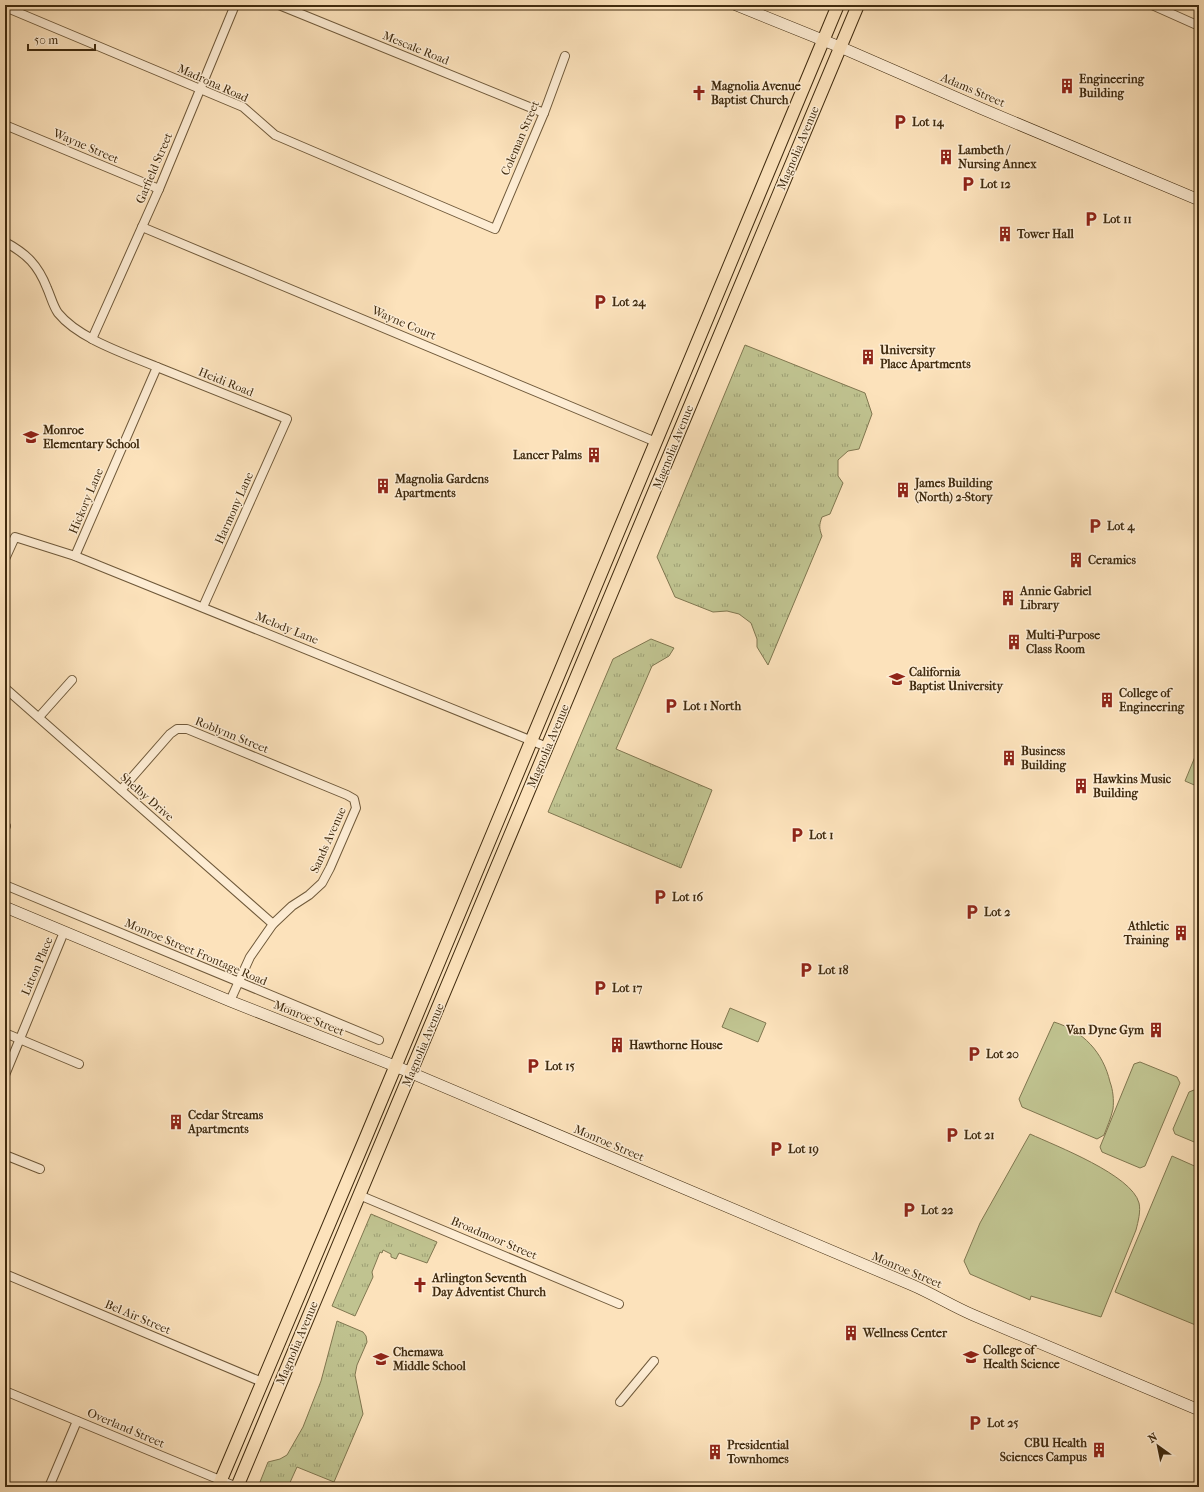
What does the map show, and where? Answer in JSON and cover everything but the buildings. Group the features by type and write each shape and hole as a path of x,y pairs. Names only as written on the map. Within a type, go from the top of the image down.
{"main road":[{"name":"Adams Street","path":"736,5 840,47 980,108 1199,200"},
{"name":"Magnolia Avenue","path":"220,1484 396,1066 838,5"},
{"name":"Magnolia Avenue","path":"237,1487 858,5"},
{"path":"656,442 672,448"},
{"name":"Monroe Street","path":"5,907 230,1001 396,1066 912,1285 940,1297 948,1304 973,1315 1199,1410"}],"street":[{"name":"Garfield Street","path":"92,339 159,189 235,5"},
{"name":"Mescale Road","path":"279,5 544,113"},
{"path":"1152,5 1199,26"},
{"name":"Madrona Road","path":"5,7 243,108 275,135 495,229"},
{"name":"Coleman Street","path":"495,229 544,113 565,56"},
{"name":"Wayne Street","path":"5,125 159,189"},
{"name":"Wayne Court","path":"142,227 656,442"},
{"path":"5,242 32,260 42,276 53,305 74,328 92,339 157,367"},
{"name":"Heidi Road","path":"157,367 287,419"},
{"name":"Hickory Lane","path":"75,556 157,367"},
{"name":"Harmony Lane","path":"203,607 287,419"},
{"name":"Melody Lane","path":"5,559 15,536 75,556 547,747"},
{"path":"39,717 72,680"},
{"name":"Shelby Drive","path":"5,688 273,924"},
{"name":"Roblynn Street","path":"121,790 170,734 178,729 187,729 347,795 354,800"},
{"name":"Sands Avenue","path":"230,1001 250,957 273,924 292,906 309,895 322,883 356,808 354,800"},
{"name":"Monroe Street Frontage Road","path":"5,885 378,1040"},
{"name":"Litton Place","path":"5,1075 64,932"},
{"path":"5,1033 79,1064"},
{"path":"5,1154 40,1169"},
{"name":"Broadmoor Street","path":"359,1195 620,1304"},
{"name":"Bel Air Street","path":"5,1274 262,1382"},
{"path":"620,1402 654,1361"},
{"name":"Overland Street","path":"5,1391 220,1484 237,1487"},
{"path":"49,1487 77,1421"}],"green space":[{"path":"745,345 865,393 872,414 859,449 848,451 838,460 838,476 843,483 830,514 822,517 820,522 820,531 822,536 768,665 757,647 757,639 751,623 739,614 727,611 713,612 675,597 657,557"},
{"path":"651,639 674,648 669,656 652,666 616,749 712,790 681,868 548,812 613,659"},
{"path":"1199,747 1199,787 1185,781"},
{"path":"730,1008 766,1023 758,1042 722,1027"},
{"path":"1054,1022 1083,1037 1097,1052 1107,1071 1113,1092 1113,1109 1104,1135 1097,1139 1022,1107 1019,1099"},
{"path":"1140,1062 1177,1077 1180,1083 1145,1166 1140,1168 1102,1152 1100,1147 1134,1064"},
{"path":"1194,1090 1199,1092 1199,1144 1175,1134 1173,1129 1189,1092"},
{"path":"1030,1134 1092,1162 1108,1172 1123,1182 1133,1192 1139,1203 1140,1206 1136,1230 1101,1317 1031,1296 1030,1300 970,1274 964,1261 980,1223"},
{"path":"1172,1156 1199,1168 1198,1326 1115,1292"},
{"path":"371,1214 437,1242 427,1263 399,1253 396,1259 391,1257 391,1254 383,1250 382,1253 380,1252 372,1272 373,1277 355,1316 332,1306"},
{"path":"337,1321 363,1332 366,1336 367,1342 357,1365 355,1375 363,1414 334,1482 297,1467 288,1487 258,1487 268,1462 280,1459 287,1455 303,1427 321,1381"}],"place":[{"name":"Engineering Building","path":"1067,86"},
{"name":"Magnolia Avenue Baptist Church","path":"699,93"},
{"name":"Lot 14","path":"900,122"},
{"name":"Lambeth / Nursing Annex","path":"946,157"},
{"name":"Lot 12","path":"968,184"},
{"name":"Lot 11","path":"1091,219"},
{"name":"Tower Hall","path":"1005,234"},
{"name":"Lot 24","path":"600,302"},
{"name":"University Place Apartments","path":"868,357"},
{"name":"Monroe Elementary School","path":"31,437"},
{"name":"Lancer Palms","path":"594,455"},
{"name":"Magnolia Gardens Apartments","path":"383,486"},
{"name":"James Building (North) 2-Story","path":"903,490"},
{"name":"Lot 4","path":"1095,526"},
{"name":"Ceramics","path":"1076,560"},
{"name":"Annie Gabriel Library","path":"1008,598"},
{"name":"Multi-Purpose Class Room","path":"1014,642"},
{"name":"California Baptist University","path":"897,679"},
{"name":"College of Engineering","path":"1107,700"},
{"name":"Lot 1 North","path":"671,706"},
{"name":"Business Building","path":"1009,758"},
{"name":"Hawkins Music Building","path":"1081,786"},
{"name":"Lot 1","path":"797,835"},
{"name":"Lot 16","path":"660,897"},
{"name":"Lot 2","path":"972,912"},
{"name":"Athletic Training","path":"1181,933"},
{"name":"Lot 18","path":"806,970"},
{"name":"Lot 17","path":"600,988"},
{"name":"Van Dyne Gym","path":"1156,1030"},
{"name":"Hawthorne House","path":"617,1045"},
{"name":"Lot 20","path":"974,1054"},
{"name":"Lot 15","path":"533,1066"},
{"name":"Cedar Streams Apartments","path":"176,1122"},
{"name":"Lot 21","path":"952,1135"},
{"name":"Lot 19","path":"776,1149"},
{"name":"Lot 22","path":"909,1210"},
{"name":"Arlington Seventh Day Adventist Church","path":"420,1285"},
{"name":"Wellness Center","path":"851,1333"},
{"name":"College of Health Science","path":"971,1357"},
{"name":"Chemawa Middle School","path":"381,1359"},
{"name":"Lot 25","path":"975,1423"},
{"name":"CBU Health Sciences Campus","path":"1099,1450"},
{"name":"Presidential Townhomes","path":"715,1452"}]}
